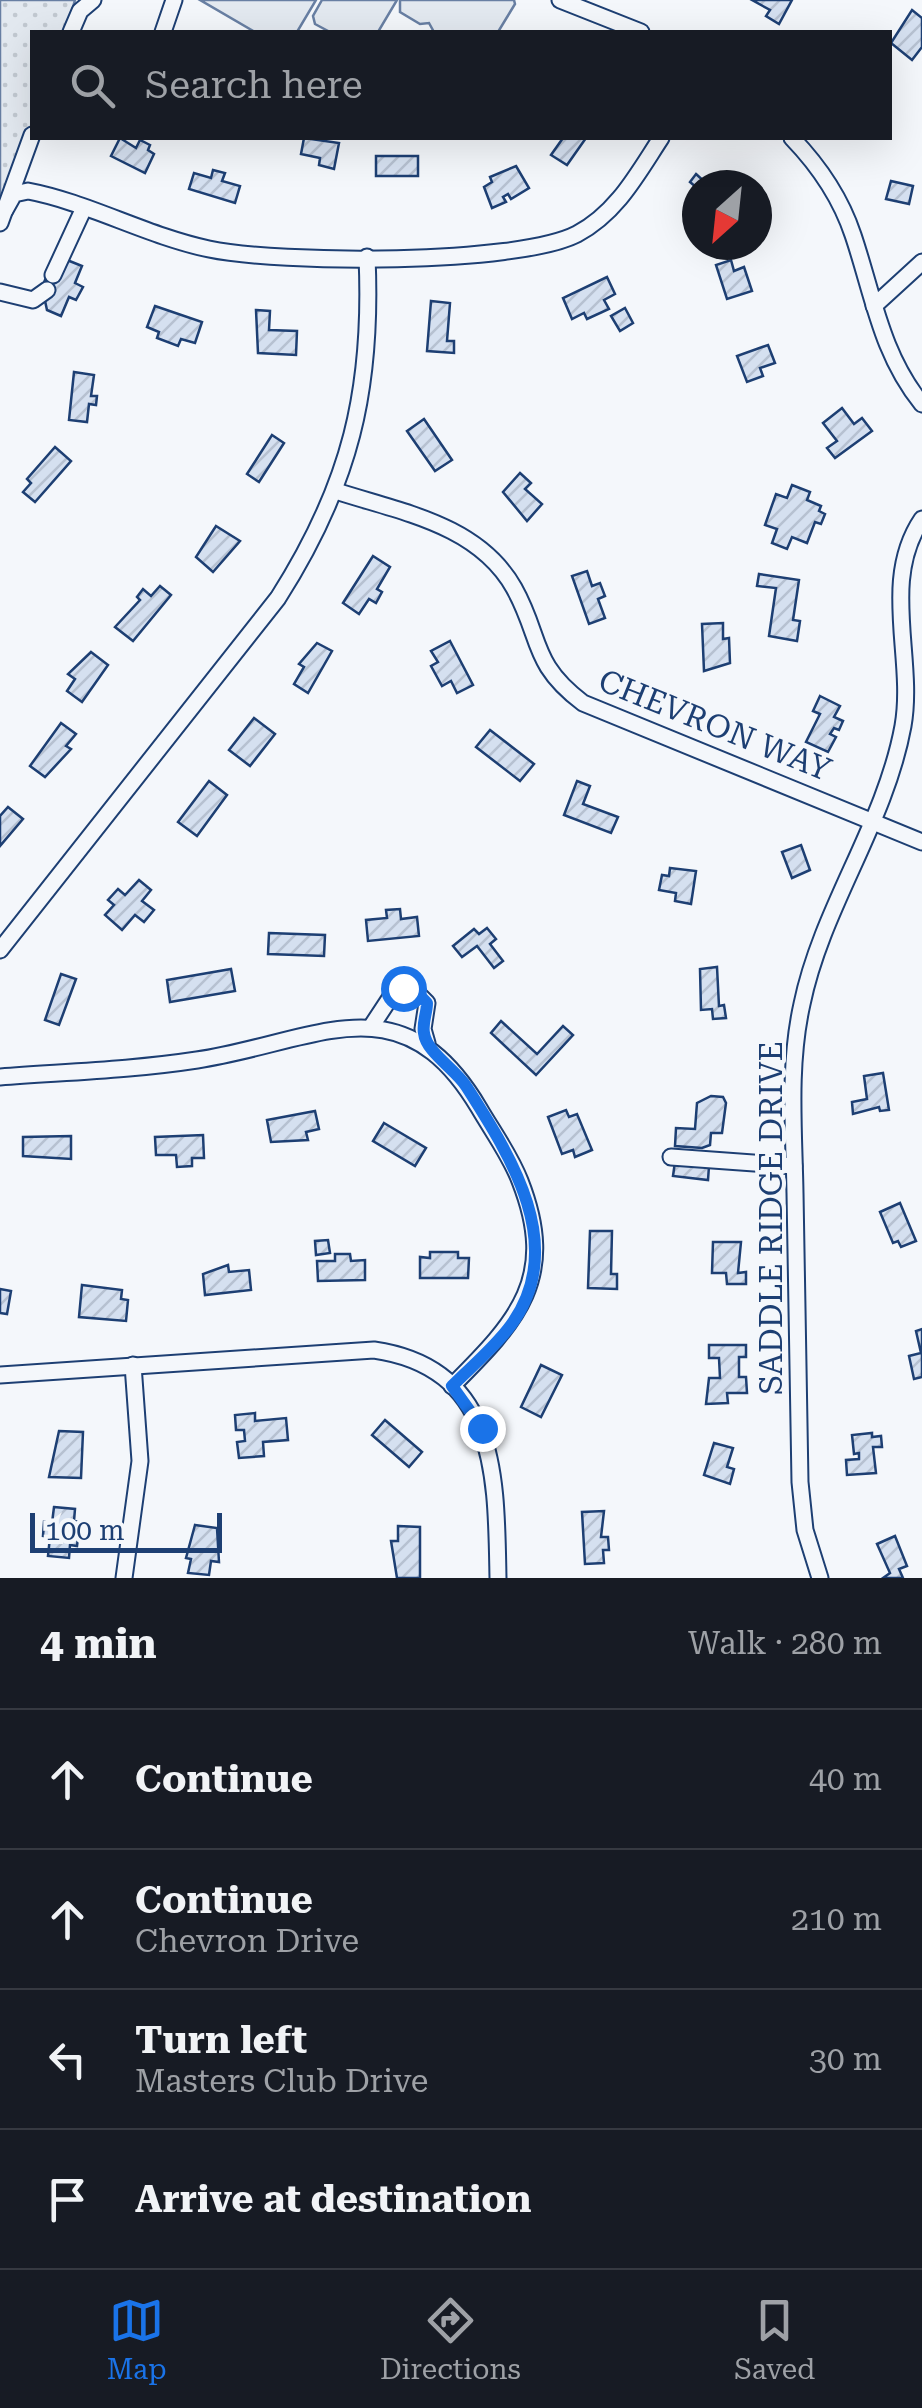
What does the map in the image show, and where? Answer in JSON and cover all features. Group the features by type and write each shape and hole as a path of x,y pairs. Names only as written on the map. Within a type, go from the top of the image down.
{"street":[{"path":"73,30 80,11 92,0"},
{"path":"164,30 174,0"},
{"path":"560,0 636,30"},
{"path":"2,216 30,140"},
{"path":"2,216 14,194 28,191 151,234 226,252 283,258 523,251 550,245 602,217 624,195 660,140"},
{"path":"794,140 827,182 848,222 893,361 922,404"},
{"path":"0,292 33,300 50,282 83,210"},
{"path":"0,950 278,598 308,551 336,491 354,437 366,374 367,257"},
{"path":"874,306 922,262"},
{"name":"CHEVRON WAY","path":"336,491 446,528 483,550 514,588 545,667 583,703 922,842"},
{"name":"SADDLE RIDGE DRIVE","path":"820,1578 805,1530 800,1482 794,1074 802,1001 816,956 893,771 904,722 900,590 904,557 922,518"},
{"path":"370,1027 394,992 413,988 427,1003 423,1029 426,1043"},
{"path":"0,1076 198,1060 370,1027 426,1043 463,1081 517,1172 535,1240 532,1278 518,1314 452,1386"},
{"path":"671,1157 794,1166"},
{"path":"0,1375 374,1350 416,1361 452,1386 482,1428 491,1454 498,1578"},
{"path":"124,1578 140,1462 133,1366"}],"shaded area":[{"path":"0,0 75,0 67,30 30,30 30,137 0,220"},
{"path":"200,0 316,0 298,30 252,30"},
{"path":"322,0 397,0 379,30 326,30 315,24 313,16"},
{"path":"400,0 514,0 515,4 499,30 433,30 429,23 420,24 400,12"}],"building":[{"path":"752,0 792,0 779,24 766,16 770,10"},
{"path":"912,10 922,18 922,47 912,60 892,41"},
{"path":"119,140 136,148 140,140 150,145 148,150 154,154 145,173 111,156"},
{"path":"304,140 339,143 334,169 319,165 320,158 301,154"},
{"path":"562,140 585,140 567,165 551,155"},
{"path":"376,156 418,156 418,176 376,176"},
{"path":"516,166 529,188 511,199 508,194 503,197 506,202 492,208 484,187 492,182 490,177"},
{"path":"213,170 225,173 222,181 240,186 235,203 189,189 194,173 211,178"},
{"path":"891,181 913,186 909,204 886,199"},
{"path":"67,260 82,266 75,283 83,287 76,300 69,297 61,316 47,310 42,287 48,273"},
{"path":"731,260 734,271 744,267 752,291 727,299 716,265"},
{"path":"607,277 615,294 604,300 609,309 587,319 584,313 572,319 563,298"},
{"path":"431,301 450,303 447,341 454,341 454,353 427,351"},
{"path":"155,306 202,322 195,343 181,339 178,346 157,338 159,332 147,327"},
{"path":"625,308 633,323 620,331 611,316"},
{"path":"256,310 270,311 269,330 297,331 296,355 258,353"},
{"path":"768,345 775,363 760,368 763,376 747,382 737,356"},
{"path":"74,372 94,375 91,396 97,396 96,405 89,404 87,422 69,420"},
{"path":"842,408 854,424 862,418 872,431 835,458 827,448 837,441 823,423"},
{"path":"424,419 452,460 435,471 407,431"},
{"path":"272,435 284,443 259,482 247,474"},
{"path":"55,447 71,461 35,502 23,492 31,483 27,479"},
{"path":"520,473 531,483 525,489 542,504 527,521 503,492"},
{"path":"792,485 810,492 807,500 821,506 819,511 825,514 821,524 815,522 807,543 792,537 787,549 772,543 777,529 765,525 776,494 787,498"},
{"path":"216,526 240,541 213,572 196,557"},
{"path":"373,556 390,567 377,589 382,592 376,603 369,599 359,614 343,603"},
{"path":"587,571 592,586 600,583 605,596 598,599 605,618 589,624 572,576"},
{"path":"759,574 799,580 793,620 800,621 797,641 769,636 776,588 757,586"},
{"path":"160,586 171,595 133,641 115,627 140,600 137,597 143,589 151,596"},
{"path":"723,623 723,639 729,638 730,663 704,671 702,624"},
{"path":"450,641 473,685 457,693 451,681 442,686 431,666 438,662 431,651"},
{"path":"317,643 332,651 308,693 294,684 304,667 299,664"},
{"path":"91,652 108,665 82,702 67,691 75,679 68,674"},
{"path":"820,696 840,706 834,717 843,721 839,730 834,728 830,734 836,737 828,752 806,742 820,714 813,711"},
{"path":"254,718 275,734 250,766 229,750"},
{"path":"61,723 76,734 66,746 71,749 45,777 30,766"},
{"path":"490,730 534,764 520,781 476,747"},
{"path":"209,781 227,795 197,836 178,822"},
{"path":"577,781 590,786 583,804 618,817 611,833 564,815"},
{"path":"8,807 23,819 0,846 0,816"},
{"path":"801,845 810,870 792,878 782,852"},
{"path":"670,868 696,871 691,904 675,901 676,893 659,890 662,875 669,876"},
{"path":"139,880 151,890 142,901 154,910 144,922 135,915 122,930 105,915 114,905 108,900 118,889 125,895"},
{"path":"400,909 401,919 417,917 419,936 368,941 366,920 387,918 386,910"},
{"path":"487,928 496,939 490,944 503,961 494,968 477,946 462,957 453,946 474,929 479,934"},
{"path":"269,933 325,935 324,956 268,954"},
{"path":"717,967 719,1006 724,1005 726,1018 713,1019 712,1009 701,1010 700,969"},
{"path":"231,969 235,991 170,1002 167,980"},
{"path":"61,974 76,979 59,1025 45,1020"},
{"path":"501,1021 537,1054 563,1026 573,1035 536,1075 491,1033"},
{"path":"883,1073 889,1110 880,1111 879,1107 853,1114 852,1102 867,1099 864,1076"},
{"path":"711,1096 723,1097 726,1103 722,1133 711,1133 710,1145 702,1148 675,1146 676,1128 695,1129 697,1103"},
{"path":"566,1110 569,1117 577,1114 592,1150 575,1157 573,1150 562,1154 548,1117"},
{"path":"315,1111 319,1129 306,1132 308,1140 271,1142 267,1120"},
{"path":"384,1123 426,1148 415,1166 373,1141"},
{"path":"203,1135 204,1158 192,1158 192,1166 177,1167 176,1155 156,1155 155,1137"},
{"path":"71,1136 71,1159 23,1156 23,1137"},
{"path":"675,1162 709,1166 708,1180 673,1176"},
{"path":"900,1203 916,1241 901,1247 898,1241 893,1243 880,1212"},
{"path":"590,1231 612,1231 611,1274 617,1274 617,1289 588,1288"},
{"path":"328,1240 330,1253 316,1255 315,1241"},
{"path":"713,1242 741,1242 738,1273 746,1272 746,1284 727,1284 726,1273 712,1273"},
{"path":"430,1252 458,1252 458,1258 469,1258 468,1278 420,1278 420,1257 430,1258"},
{"path":"335,1254 350,1254 351,1261 365,1260 365,1280 318,1281 317,1261 335,1261"},
{"path":"228,1265 229,1272 249,1270 251,1290 205,1295 203,1274"},
{"path":"82,1285 122,1290 121,1299 128,1300 126,1321 79,1317"},
{"path":"0,1289 11,1291 7,1314 0,1313"},
{"path":"922,1329 922,1377 914,1379 909,1356 921,1353 916,1331"},
{"path":"709,1345 746,1345 746,1357 739,1357 739,1377 746,1377 747,1393 727,1393 728,1403 706,1404 709,1378 720,1378 719,1358 709,1358"},
{"path":"541,1365 562,1375 541,1417 521,1407"},
{"path":"255,1413 255,1421 286,1418 288,1440 263,1442 264,1456 239,1458 237,1442 245,1441 244,1430 236,1430 235,1415"},
{"path":"385,1420 422,1452 409,1467 372,1435"},
{"path":"59,1431 83,1432 81,1478 49,1477"},
{"path":"872,1433 872,1437 881,1436 882,1447 873,1447 876,1473 847,1475 846,1460 859,1459 859,1453 854,1454 852,1435"},
{"path":"714,1443 733,1448 727,1467 734,1469 730,1484 704,1475"},
{"path":"54,1507 75,1509 74,1521 80,1522 77,1546 70,1545 69,1558 48,1556 50,1537 43,1536 44,1522 52,1523"},
{"path":"604,1511 601,1537 608,1537 609,1550 603,1550 604,1563 585,1564 582,1512"},
{"path":"195,1525 217,1528 219,1562 211,1561 209,1575 188,1573 191,1559 186,1558"},
{"path":"398,1526 420,1527 420,1578 397,1578 391,1541 398,1541"},
{"path":"895,1536 907,1566 899,1569 903,1578 883,1578 890,1573 877,1544"}],"route":[{"path":"403,988 413,988 422,994 427,1003 423,1029 426,1043 463,1081 517,1172 528,1201 535,1259 527,1296 509,1328 452,1386 482,1428"}]}
